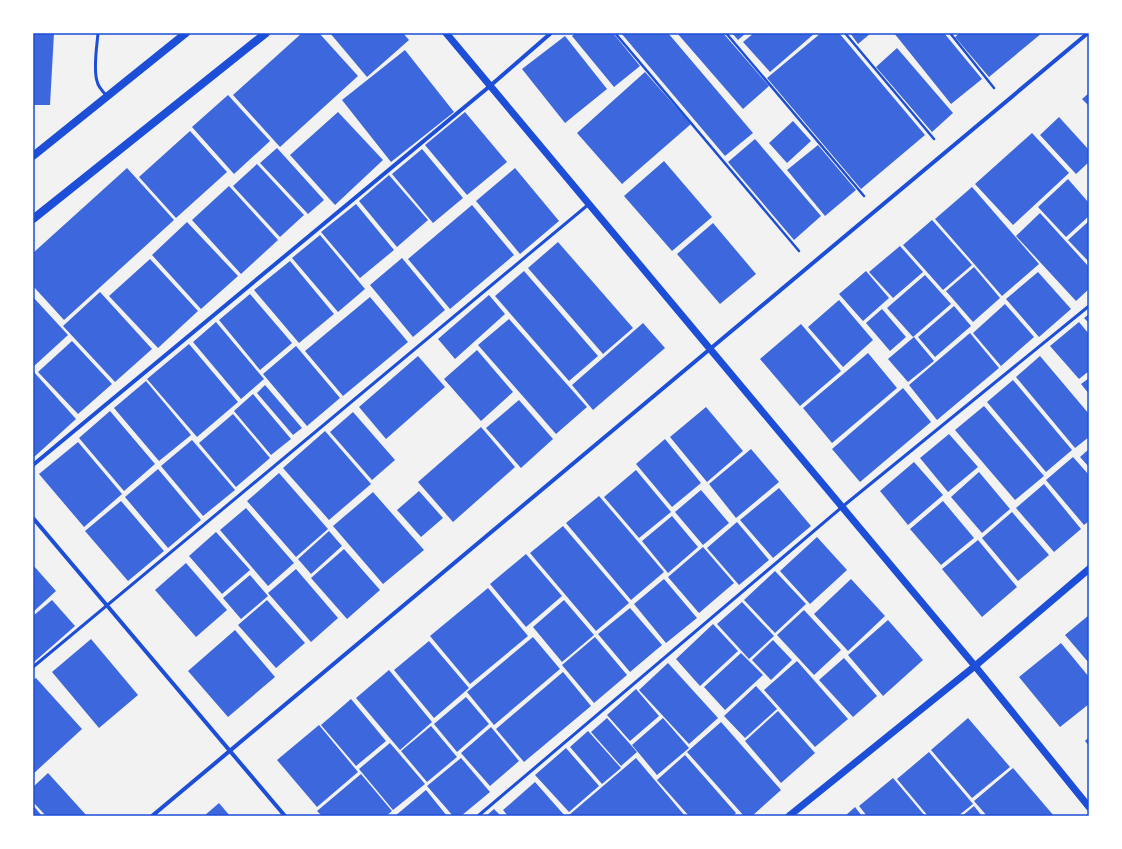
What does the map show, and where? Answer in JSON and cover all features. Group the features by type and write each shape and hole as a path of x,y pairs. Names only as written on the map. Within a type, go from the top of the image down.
{"main road":[{"path":"33,156 186,33"},
{"path":"33,219 266,33"}],"street":[{"path":"446,33 975,666 1089,807"},
{"path":"33,465 490,86 551,33"},
{"path":"152,816 1088,33"},
{"path":"33,518 285,816"},
{"path":"789,816 975,666 1089,569"}],"lane":[{"path":"98,33 96,72 97,82 107,96"},
{"path":"33,667 589,204"},
{"path":"478,816 842,507 1089,306"}],"path":[{"path":"615,33 811,265"},
{"path":"726,33 876,211"},
{"path":"845,33 945,152"},
{"path":"950,33 1006,102"}],"building":[{"path":"33,33 54,33 50,105 33,105"},
{"path":"302,33 319,33 358,76 280,147 233,95"},
{"path":"330,33 403,33 409,40 367,77"},
{"path":"575,33 613,33 640,66 614,87 572,36"},
{"path":"621,33 668,33 753,133 725,156"},
{"path":"677,33 723,33 769,86 743,109"},
{"path":"732,33 746,33 738,40"},
{"path":"754,33 815,33 770,72 743,42"},
{"path":"821,33 839,33 925,135 861,189 767,78"},
{"path":"850,33 871,33 858,44"},
{"path":"894,33 944,33 982,79 951,104"},
{"path":"960,33 1042,33 989,77 955,37"},
{"path":"565,36 607,89 565,123 522,69"},
{"path":"897,48 953,113 932,132 876,67"},
{"path":"405,50 454,112 391,162 342,100"},
{"path":"645,72 691,124 622,184 577,133"},
{"path":"1089,93 1089,106 1082,99"},
{"path":"228,95 270,141 234,174 192,127"},
{"path":"338,112 383,160 335,205 290,155"},
{"path":"465,112 507,162 467,195 425,145"},
{"path":"1059,117 1089,150 1089,162 1076,174 1040,135"},
{"path":"793,121 811,141 787,163 769,143"},
{"path":"190,131 227,172 176,218 139,177"},
{"path":"1032,133 1069,173 1013,225 975,184"},
{"path":"755,139 821,216 794,240 728,162"},
{"path":"818,145 856,190 825,216 787,170"},
{"path":"277,148 324,200 308,214 260,163"},
{"path":"422,149 463,198 433,223 392,174"},
{"path":"664,161 712,217 672,251 624,196"},
{"path":"257,164 304,215 280,237 233,186"},
{"path":"127,168 174,220 64,320 33,286 33,253"},
{"path":"515,168 559,221 520,254 476,201"},
{"path":"389,175 428,220 397,247 359,201"},
{"path":"1068,179 1089,203 1089,216 1066,237 1038,207"},
{"path":"229,186 278,240 241,274 192,220"},
{"path":"972,187 1039,264 1002,296 935,219"},
{"path":"356,204 394,250 360,278 321,232"},
{"path":"472,205 514,255 450,309 408,259"},
{"path":"1040,213 1089,267 1089,289 1076,301 1016,236"},
{"path":"932,220 972,265 943,290 903,245"},
{"path":"1089,221 1089,262 1068,240"},
{"path":"187,222 238,276 201,309 152,255"},
{"path":"713,223 756,274 720,304 677,254"},
{"path":"320,235 365,289 338,312 292,258"},
{"path":"558,242 633,328 603,354 528,268"},
{"path":"900,246 923,272 893,298 869,272"},
{"path":"402,258 445,310 413,337 370,285"},
{"path":"150,259 198,311 158,348 109,296"},
{"path":"290,261 334,314 299,343 254,290"},
{"path":"974,267 1000,298 973,322 946,291"},
{"path":"524,271 598,356 569,381 495,296"},
{"path":"866,271 889,298 863,321 839,294"},
{"path":"1038,272 1071,309 1039,337 1006,299"},
{"path":"925,275 951,304 913,337 887,308"},
{"path":"100,292 152,349 115,382 63,326"},
{"path":"250,294 292,343 260,370 219,320"},
{"path":"489,295 505,314 455,359 438,339"},
{"path":"33,297 68,335 33,367"},
{"path":"370,297 408,342 343,396 305,351"},
{"path":"839,300 873,340 843,367 808,327"},
{"path":"1005,304 1034,337 1001,366 973,333"},
{"path":"954,306 971,326 935,357 918,337"},
{"path":"882,309 906,337 890,351 866,323"},
{"path":"1089,314 1089,323 1084,318"},
{"path":"509,319 587,407 556,434 478,345"},
{"path":"216,322 264,379 241,399 193,342"},
{"path":"1079,322 1089,334 1089,371 1079,379 1050,346"},
{"path":"643,323 665,348 593,410 572,385"},
{"path":"801,324 841,371 800,406 760,359"},
{"path":"970,333 999,368 937,420 909,385"},
{"path":"914,337 934,361 908,382 888,359"},
{"path":"72,341 112,384 78,414 38,372"},
{"path":"189,344 238,402 197,437 147,379"},
{"path":"296,346 340,398 307,426 263,374"},
{"path":"477,350 513,392 481,421 444,379"},
{"path":"868,353 897,388 832,443 803,408"},
{"path":"418,356 445,387 386,439 359,407"},
{"path":"1040,356 1089,414 1089,437 1075,448 1016,377"},
{"path":"33,371 76,419 33,458"},
{"path":"1089,378 1089,394 1081,384"},
{"path":"1013,380 1072,450 1046,472 987,402"},
{"path":"146,381 191,435 159,461 114,408"},
{"path":"265,385 302,428 293,435 257,393"},
{"path":"903,388 931,422 860,482 832,449"},
{"path":"253,394 291,439 271,455 234,411"},
{"path":"519,400 553,439 521,468 486,428"},
{"path":"984,406 1044,476 1015,500 955,430"},
{"path":"706,407 743,451 707,482 670,437"},
{"path":"110,411 155,464 124,491 79,438"},
{"path":"353,412 395,460 372,480 330,432"},
{"path":"233,414 270,458 236,487 199,443"},
{"path":"481,427 515,467 453,522 418,482"},
{"path":"325,431 371,484 329,520 283,468"},
{"path":"949,434 978,467 948,492 920,458"},
{"path":"665,439 701,483 672,507 636,464"},
{"path":"192,440 235,490 203,516 161,466"},
{"path":"78,442 122,494 84,527 39,474"},
{"path":"751,449 779,482 736,518 709,484"},
{"path":"1089,449 1089,467 1080,457"},
{"path":"1073,457 1089,475 1089,521 1084,525 1046,480"},
{"path":"914,462 943,495 908,525 880,491"},
{"path":"158,469 201,520 168,548 125,497"},
{"path":"636,470 671,512 639,538 604,497"},
{"path":"979,472 1010,509 982,533 951,497"},
{"path":"279,473 328,529 296,557 247,501"},
{"path":"1044,484 1081,529 1054,552 1016,508"},
{"path":"779,488 811,526 773,558 740,520"},
{"path":"701,490 729,523 703,545 675,512"},
{"path":"419,491 443,518 421,537 397,510"},
{"path":"373,492 424,550 383,584 333,526"},
{"path":"599,496 664,572 631,600 566,523"},
{"path":"121,501 164,551 128,581 85,531"},
{"path":"943,501 974,538 941,565 910,529"},
{"path":"246,508 294,563 268,586 220,530"},
{"path":"1012,512 1049,555 1018,581 982,538"},
{"path":"672,516 698,547 668,573 642,541"},
{"path":"737,522 769,560 739,585 707,548"},
{"path":"563,526 629,603 596,631 530,553"},
{"path":"329,531 342,546 311,574 298,559"},
{"path":"216,532 250,570 222,594 189,556"},
{"path":"817,537 847,570 810,604 780,571"},
{"path":"978,540 1017,587 982,617 942,569"},
{"path":"703,547 734,583 699,613 668,577"},
{"path":"344,549 380,590 347,619 311,578"},
{"path":"526,554 562,596 526,627 490,584"},
{"path":"186,563 227,610 196,637 155,590"},
{"path":"33,565 56,591 33,612"},
{"path":"296,569 338,618 311,642 268,593"},
{"path":"775,571 806,604 775,633 744,600"},
{"path":"250,575 268,596 241,619 223,598"},
{"path":"664,579 697,618 666,643 634,604"},
{"path":"851,579 885,616 848,651 814,614"},
{"path":"488,588 528,636 470,684 430,636"},
{"path":"52,600 75,626 33,663 33,616"},
{"path":"267,600 305,643 276,668 238,625"},
{"path":"564,600 594,635 562,662 533,627"},
{"path":"742,602 774,636 749,659 717,624"},
{"path":"630,608 662,645 630,672 598,634"},
{"path":"804,610 841,650 814,675 777,635"},
{"path":"1089,615 1089,663 1065,635"},
{"path":"888,620 923,660 883,696 848,655"},
{"path":"713,624 738,651 700,686 676,659"},
{"path":"235,630 275,677 228,717 188,671"},
{"path":"533,637 560,669 494,725 467,692"},
{"path":"595,637 627,675 594,703 562,665"},
{"path":"91,639 138,695 99,728 52,672"},
{"path":"773,640 792,660 771,680 752,660"},
{"path":"429,641 469,688 434,718 394,670"},
{"path":"1061,643 1089,677 1089,704 1060,727 1019,677"},
{"path":"741,653 763,675 725,710 704,687"},
{"path":"844,658 877,696 853,717 819,680"},
{"path":"797,661 848,719 815,747 764,690"},
{"path":"668,663 718,718 689,744 639,690"},
{"path":"389,670 432,722 400,750 356,698"},
{"path":"563,672 591,706 524,762 496,729"},
{"path":"36,678 82,729 33,774 33,680"},
{"path":"756,686 777,709 745,738 724,716"},
{"path":"636,689 659,716 630,741 607,715"},
{"path":"466,697 489,724 457,752 434,724"},
{"path":"351,699 386,741 356,766 321,725"},
{"path":"778,711 815,753 781,783 745,741"},
{"path":"607,718 637,752 621,766 591,732"},
{"path":"663,718 689,748 657,775 632,745"},
{"path":"968,718 1010,767 972,798 931,750"},
{"path":"721,722 781,790 752,816 744,816 687,752"},
{"path":"319,725 358,772 317,807 277,760"},
{"path":"431,726 457,757 427,782 401,751"},
{"path":"491,727 519,761 490,786 461,753"},
{"path":"588,731 621,768 602,784 570,747"},
{"path":"1089,737 1089,746 1085,741"},
{"path":"390,743 425,784 393,810 359,769"},
{"path":"566,748 599,786 569,812 535,775"},
{"path":"929,752 973,804 958,816 928,816 897,779"},
{"path":"685,755 736,813 733,816 689,816 657,780"},
{"path":"461,758 490,792 461,816 453,816 427,786"},
{"path":"636,758 685,816 569,815"},
{"path":"1013,768 1054,816 987,816 974,801"},
{"path":"48,773 87,816 46,816 33,802 33,787"},
{"path":"361,774 392,811 386,816 322,816 317,811"},
{"path":"893,778 925,816 867,816 859,806"},
{"path":"535,782 565,816 508,816 503,810"},
{"path":"426,790 447,816 395,816"},
{"path":"219,803 230,816 204,816"},
{"path":"33,805 42,816 33,816"},
{"path":"974,806 982,816 962,816"},
{"path":"855,807 862,816 845,816"},
{"path":"494,809 501,816 486,816"}]}
